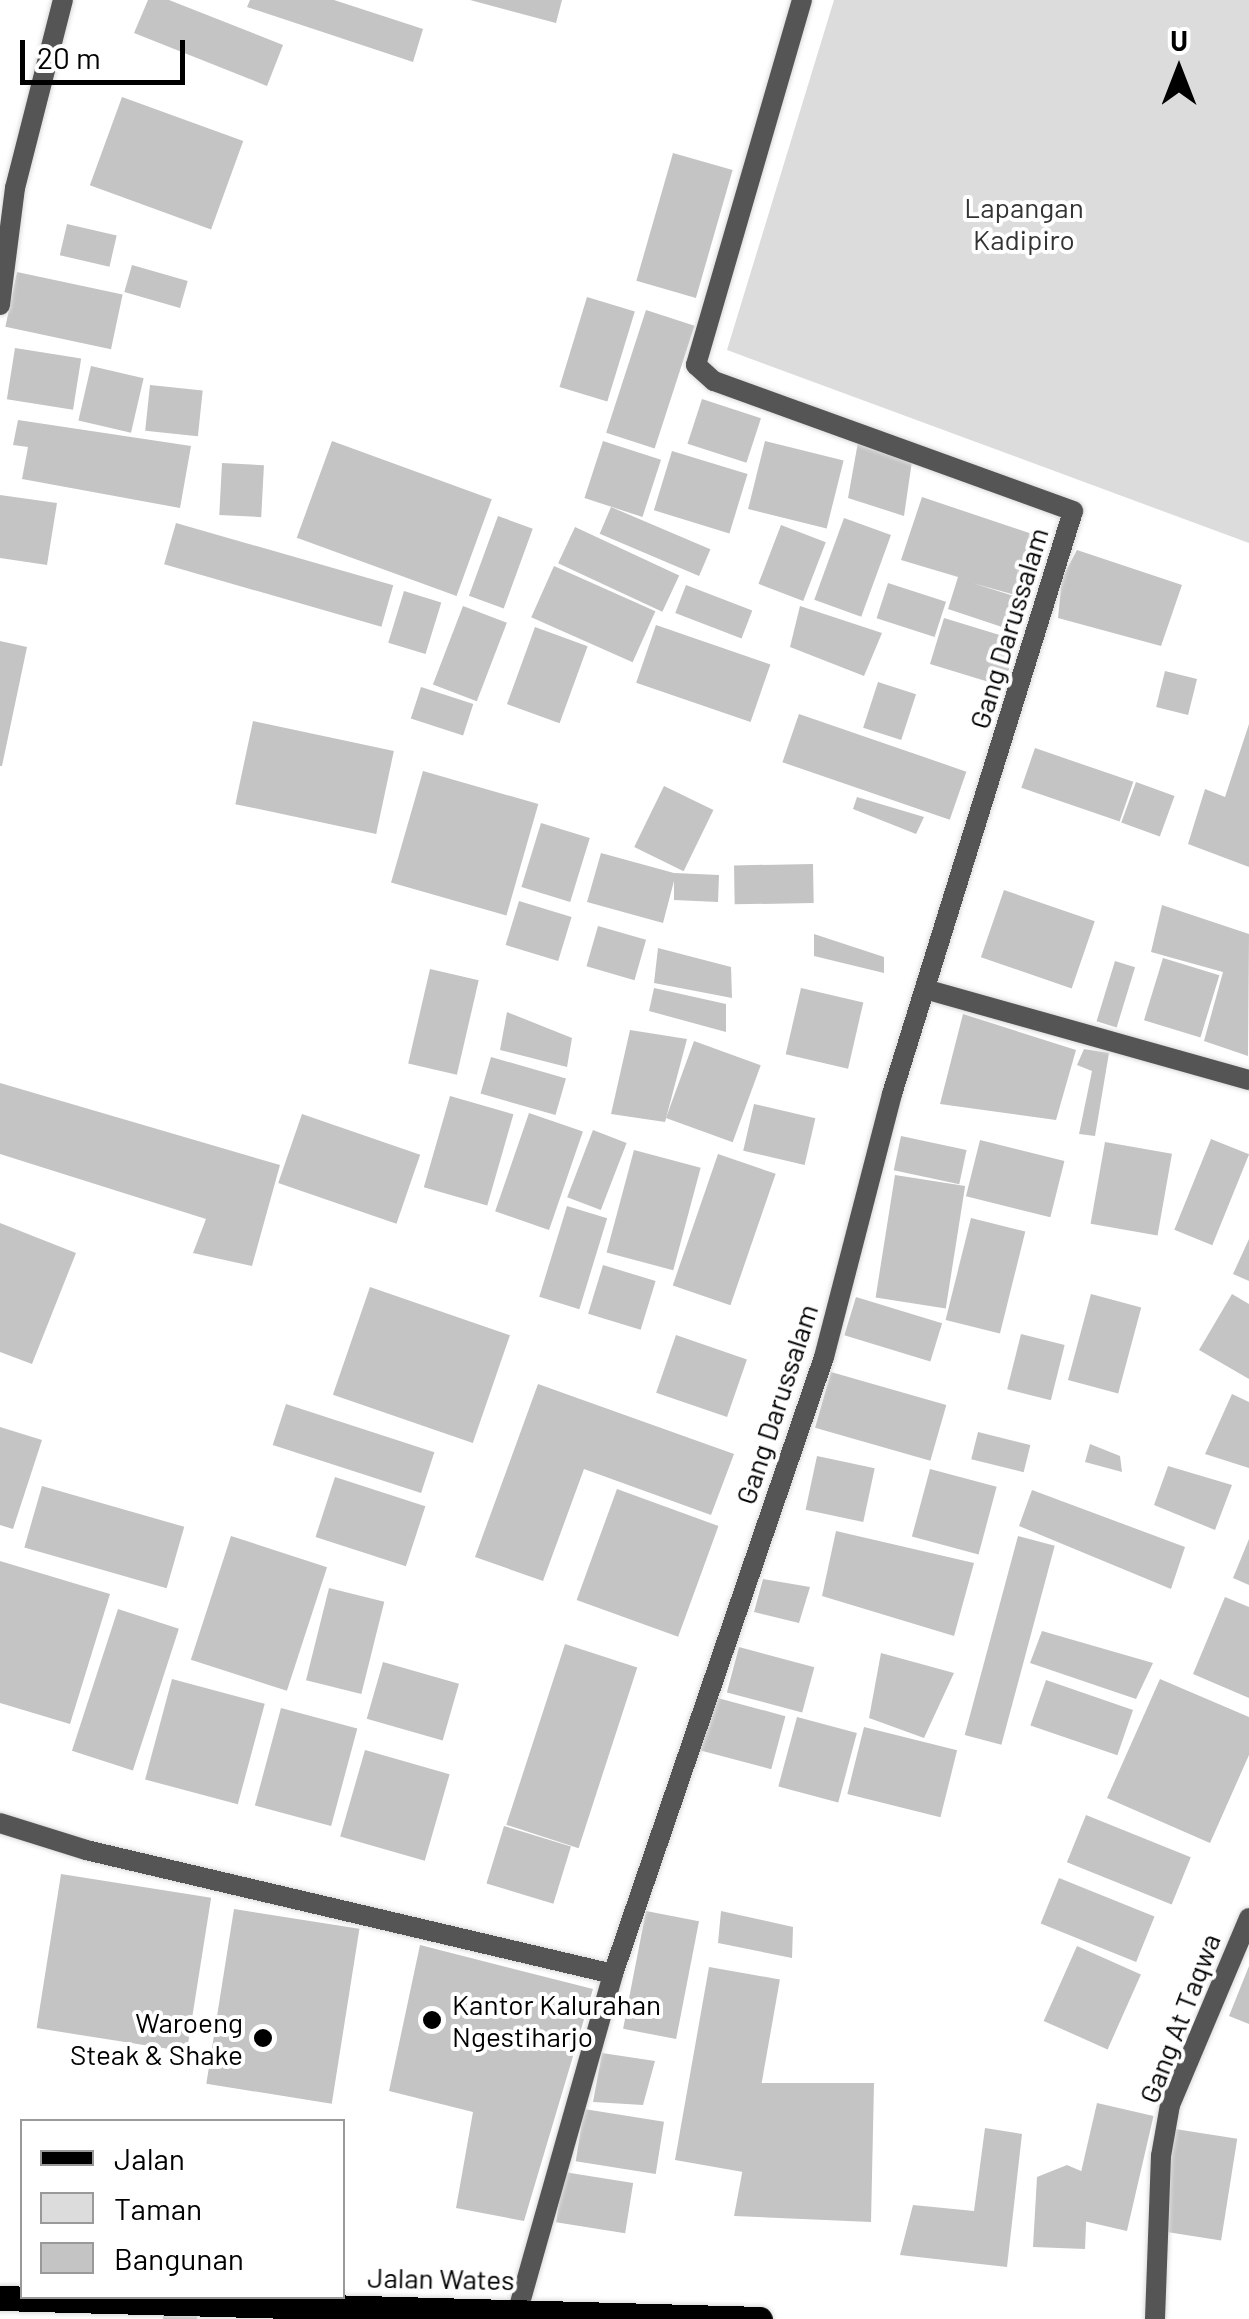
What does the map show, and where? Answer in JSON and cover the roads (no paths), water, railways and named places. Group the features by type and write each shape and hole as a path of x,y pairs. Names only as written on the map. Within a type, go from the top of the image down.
{"main road":[{"name":"Jalan Wates","path":"43,2299 760,2319"}],"street":[{"path":"0,305 15,188 49,36 63,0"},
{"name":"Gang Darussalam","path":"518,2310 612,1974 824,1357 926,990 1073,511 714,381 696,365 802,0"},
{"path":"926,990 1249,1080"},
{"path":"0,1824 86,1850 612,1974"},
{"name":"Gang At Taqwa","path":"1155,2319 1161,2156 1170,2106 1249,1918"}],"place":[{"name":"Kantor Kalurahan Ngestiharjo","path":"432,2020"},
{"name":"Waroeng Steak & Shake","path":"263,2038"}],"park label":[{"name":"Lapangan Kadipiro","path":"1024,223"}]}
